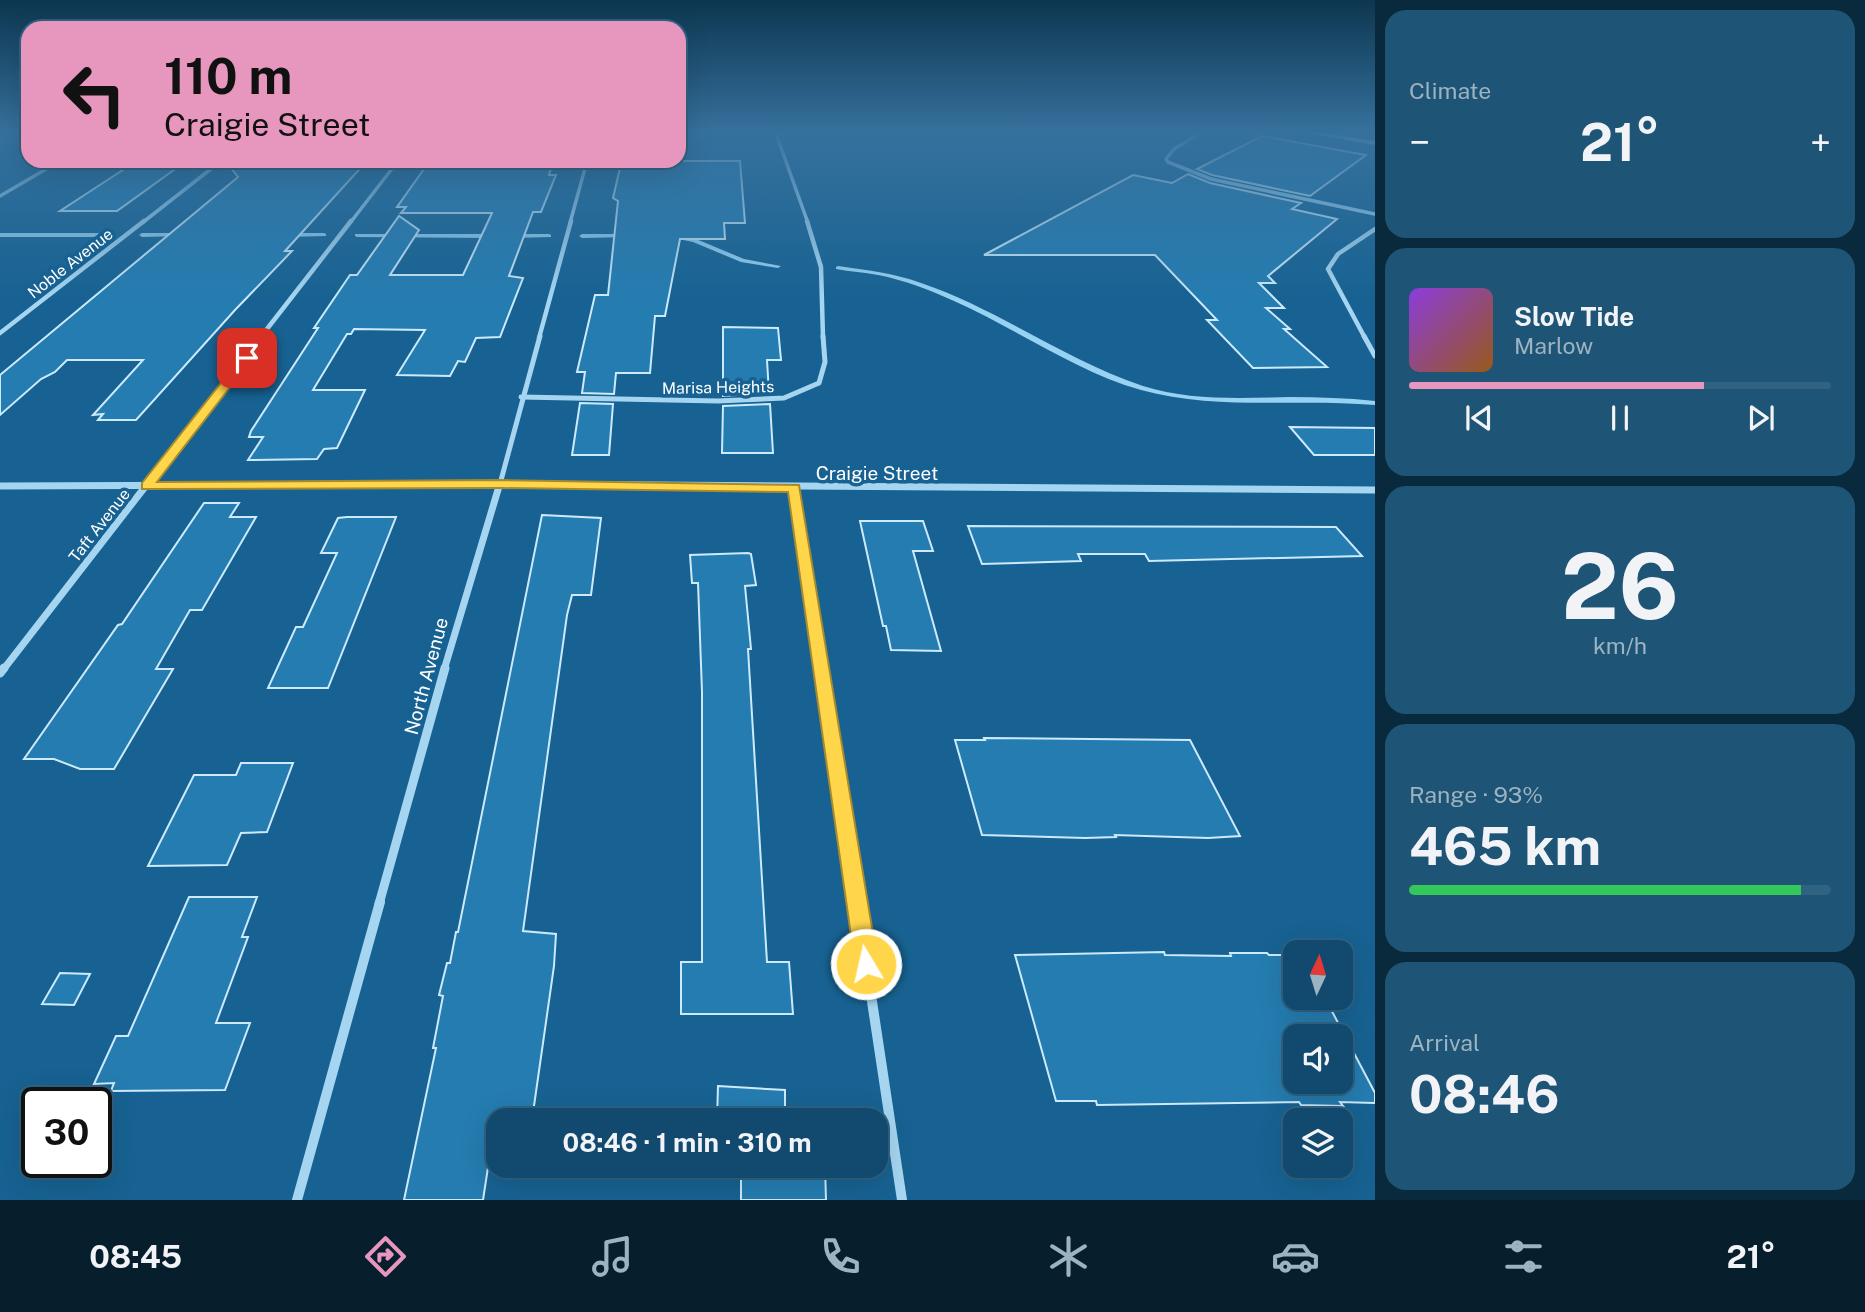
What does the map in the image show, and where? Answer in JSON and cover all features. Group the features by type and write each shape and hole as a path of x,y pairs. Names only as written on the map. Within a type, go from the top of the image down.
{"street":[{"path":"0,196 15,187"},
{"name":"Noble Avenue","path":"0,333 188,187"},
{"name":"Taft Avenue","path":"0,673 378,187"},
{"name":"North Avenue","path":"297,1200 467,587 500,484 521,397 580,187"},
{"name":"Marisa Heights","path":"521,397 718,401 784,398 819,383 825,362 820,299 821,267 795,187"},
{"path":"1249,187 1375,214"},
{"path":"1375,229 1338,254 1328,269 1375,356"},
{"name":"Craigie Street","path":"0,486 500,484 1375,490"},
{"path":"794,488 902,1200"}],"building":[{"path":"97,187 150,187 117,211 60,211"},
{"path":"226,187 343,187 285,251 292,251 136,420 98,420 103,414 93,415 143,360 67,360 0,415 0,375"},
{"path":"411,187 551,187 541,212 533,212 509,276 523,278 500,337 476,338 465,362 458,361 450,376 397,375 425,330 354,329 351,334 347,334 313,390 365,390 337,448 324,449 317,459 248,460 263,437 249,437 251,431 318,328 314,328 350,275 357,275 399,216 419,230 390,275 463,275 492,213 401,213 406,207 397,207"},
{"path":"616,187 742,187 745,223 724,223 725,239 680,239 665,316 655,316 650,373 616,373 614,394 582,393 585,372 577,372 595,295 608,295 618,201 613,198"},
{"path":"1111,187 1228,187 1301,203 1292,209 1337,219 1268,276 1275,283 1259,283 1284,308 1266,308 1290,329 1284,329 1327,367 1253,368 1207,320 1217,320 1155,255 984,255"},
{"path":"1268,187 1322,187 1310,196"},
{"path":"723,327 778,328 781,360 767,360 769,393 723,396"},
{"path":"580,403 613,404 609,455 572,455"},
{"path":"770,404 773,453 722,453 723,406"},
{"path":"1290,427 1375,428 1375,455 1314,455"},
{"path":"204,503 239,503 230,517 256,517 202,610 190,610 156,669 173,669 114,769 80,769 54,759 24,759 118,625 122,624"},
{"path":"542,515 601,518 591,595 572,595 567,615 523,931 556,934 534,1108 486,1108 486,1178 483,1200 404,1200 436,1048 433,1048 443,996 439,995 458,932"},
{"path":"396,517 328,688 268,688 296,627 303,627 337,553 321,553 338,518"},
{"path":"860,521 923,521 933,551 913,551 941,651 891,650 886,626 883,626"},
{"path":"968,526 1336,527 1362,556 1149,561 1145,554 1078,554 1081,561 982,564"},
{"path":"751,554 756,585 745,586 751,649 748,649 767,962 789,962 793,1014 681,1014 681,962 702,962 702,692 698,583 692,583 690,555"},
{"path":"984,738 1190,740 1240,836 1208,838 1115,835 1116,837 1085,838 982,835 955,740 985,740"},
{"path":"241,763 293,763 267,832 241,833 227,865 148,866 194,775 236,775"},
{"path":"189,897 257,897 242,937 248,937 216,1023 250,1023 225,1090 112,1091 114,1083 94,1084 116,1036 128,1036"},
{"path":"1164,952 1165,955 1283,955 1283,1010 1331,1010 1339,1024 1283,1024 1283,1094 1353,1094 1353,1051 1375,1093 1375,1103 1340,1102 1343,1106 1301,1105 1299,1102 1097,1105 1096,1101 1056,1101 1015,955"},
{"path":"60,973 90,974 74,1005 42,1004"},
{"path":"718,1086 785,1090 785,1108 717,1108"},
{"path":"741,1178 825,1178 826,1200 741,1200"}],"waterway":[{"path":"0,235 109,235"},
{"path":"142,235 181,235"},
{"path":"285,235 324,235"},
{"path":"357,235 494,236"},
{"path":"510,236 549,236"},
{"path":"582,236 628,236"},
{"path":"676,237 694,240 743,261 778,266"},
{"path":"838,268 879,273 918,284 956,299 1104,374 1142,388 1171,395 1229,400 1317,399 1375,403"}],"route":[{"path":"247,358 147,486 500,484 794,488 866,964"}]}
